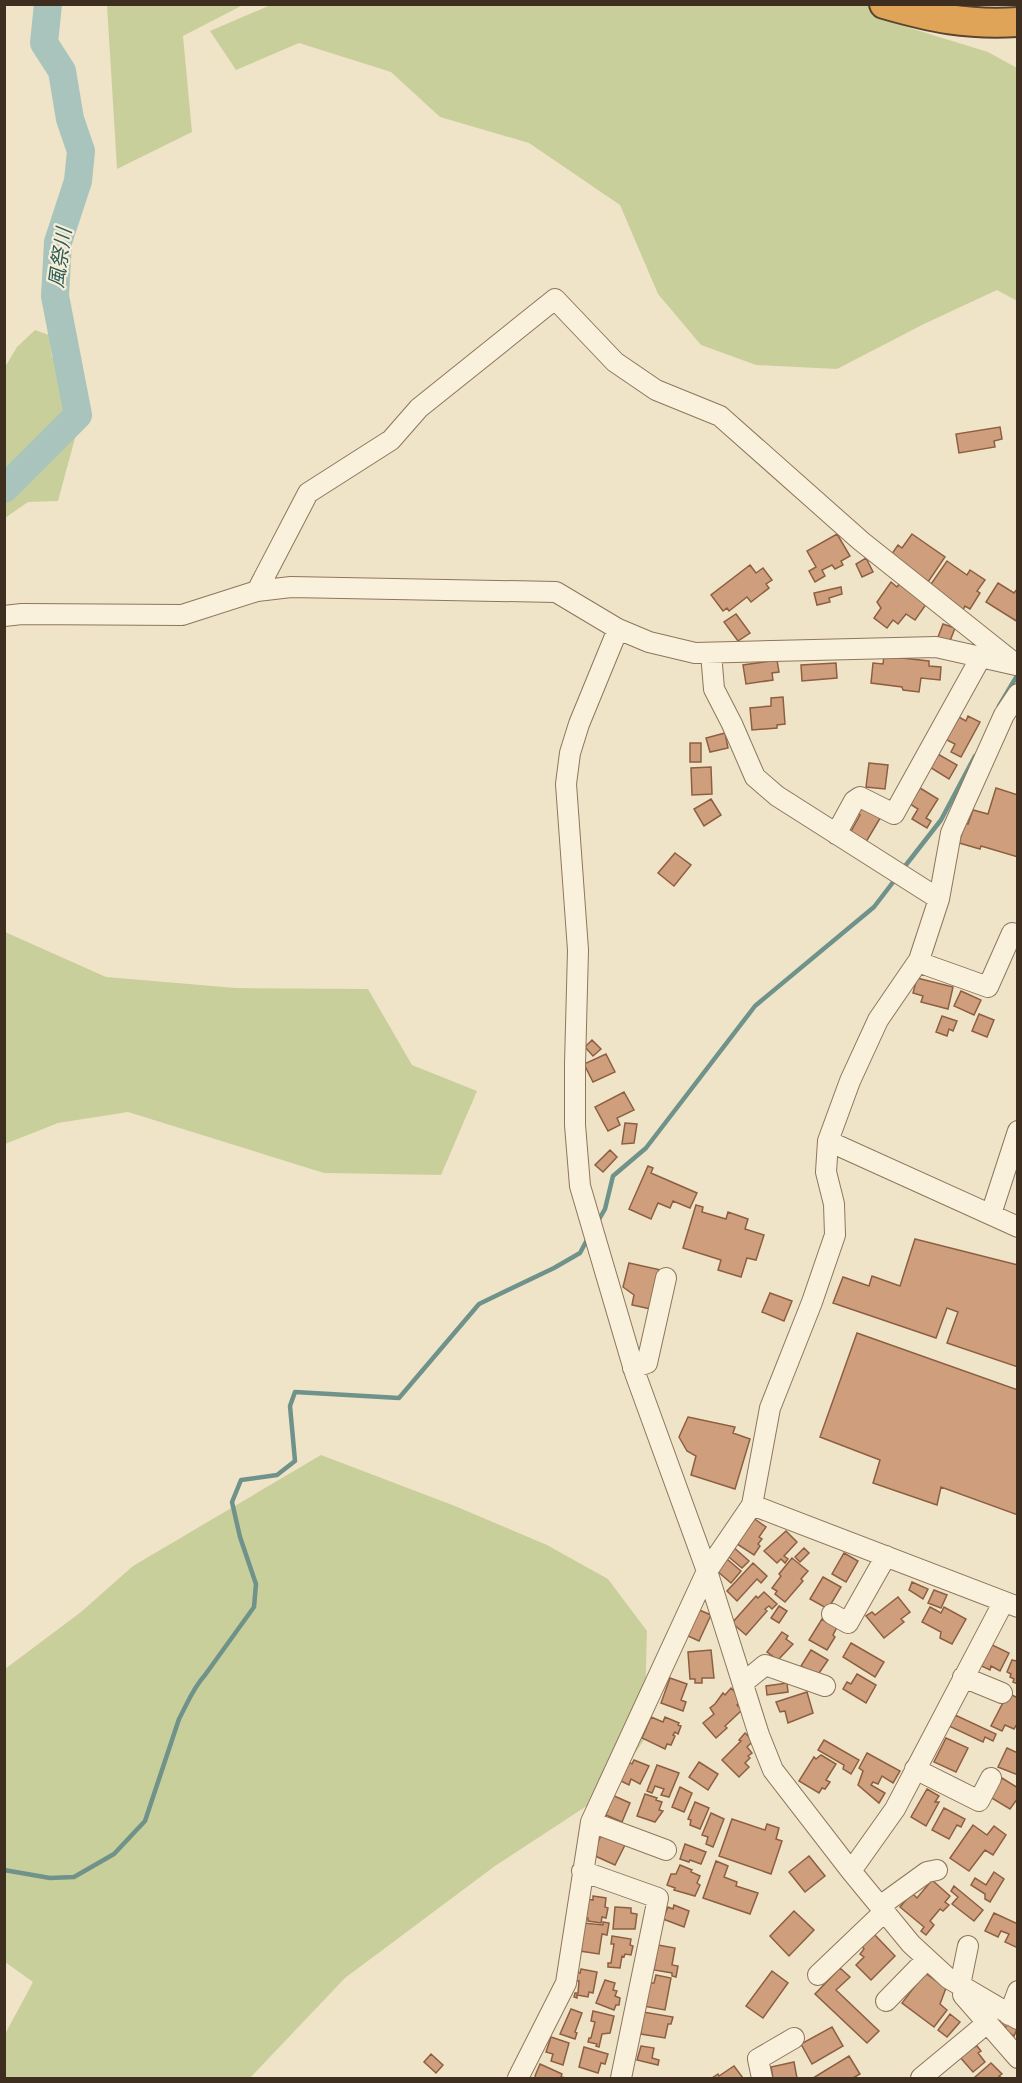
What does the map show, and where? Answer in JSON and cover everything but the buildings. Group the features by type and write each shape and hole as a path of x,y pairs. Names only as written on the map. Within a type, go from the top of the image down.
{"highway":[{"path":"884,4 938,11 958,22 1017,22"}],"street":[{"path":"257,591 308,493 391,440 418,408 555,299 615,362 656,390 720,416 861,541 1017,665"},
{"path":"4,616 22,614 182,615 257,591 291,587 556,592 618,629 649,642 695,653 936,647 967,656 1017,665"},
{"path":"618,629 579,724 570,753 566,784 578,950 575,1125 580,1186 633,1368 707,1571 759,1735 773,1770 911,1944 954,1982 1017,2058"},
{"path":"711,653 714,689 755,777 777,796 939,899"},
{"path":"836,834 854,801 860,796 894,814 981,657"},
{"path":"518,2079 566,1983 591,1822 707,1571 752,1505 770,1408 812,1302 835,1235 834,1204 826,1172 828,1141 850,1081 878,1020 918,962 939,899 951,833 1004,715 1017,694"},
{"path":"918,962 988,987 1012,933"},
{"path":"991,1214 1017,1131"},
{"path":"828,1141 1017,1227"},
{"path":"633,1368 647,1363 666,1278"},
{"path":"752,1505 1010,1605 963,1677 895,1809 851,1871"},
{"path":"832,1614 848,1623 886,1556"},
{"path":"743,1683 765,1665 825,1686"},
{"path":"963,1677 1002,1693"},
{"path":"915,1769 979,1801 991,1778"},
{"path":"591,1822 666,1850"},
{"path":"818,1975 882,1909 927,1872 937,1870"},
{"path":"582,1871 658,1898 621,2079"},
{"path":"954,1982 968,1946"},
{"path":"886,2001 927,1959"},
{"path":"954,1982 1013,2017 1017,1991"},
{"path":"927,2076 987,2024"},
{"path":"762,2079 758,2059 794,2038"}],"green space":[{"path":"273,4 896,5 897,24 988,52 1017,68 1017,301 997,290 924,324 837,369 756,365 701,345 658,294 620,205 529,143 440,117 391,72 299,43 236,70 210,31"},
{"path":"107,5 243,5 183,36 192,132 117,169"},
{"path":"35,330 49,335 52,357 82,383 75,438 58,501 28,502 5,518 5,367 17,347"},
{"path":"5,932 106,977 236,988 368,989 412,1065 477,1091 441,1175 324,1173 128,1112 58,1123 5,1144"},
{"path":"321,1455 455,1506 547,1545 608,1579 647,1631 644,1740 608,1792 495,1866 345,1978 250,2078 5,2078 4,2036 33,1982 5,1962 5,1669 81,1612 133,1566"}],"waterway":[{"name":"風祭川","path":"4,489 78,415 55,296 58,242 78,181 81,151 70,119 62,71 44,43 48,4"},
{"path":"999,706 1018,674"},
{"path":"902,870 941,820 975,756"},
{"path":"597,1223 605,1209 613,1176 646,1148 755,1006 874,907 897,877"},
{"path":"4,1870 50,1878 74,1877 114,1854 145,1821 179,1719 197,1685 254,1607 256,1584 240,1537 232,1502 241,1480 277,1475 295,1461 290,1406 295,1392 399,1398 479,1304 580,1253 588,1238"}]}
